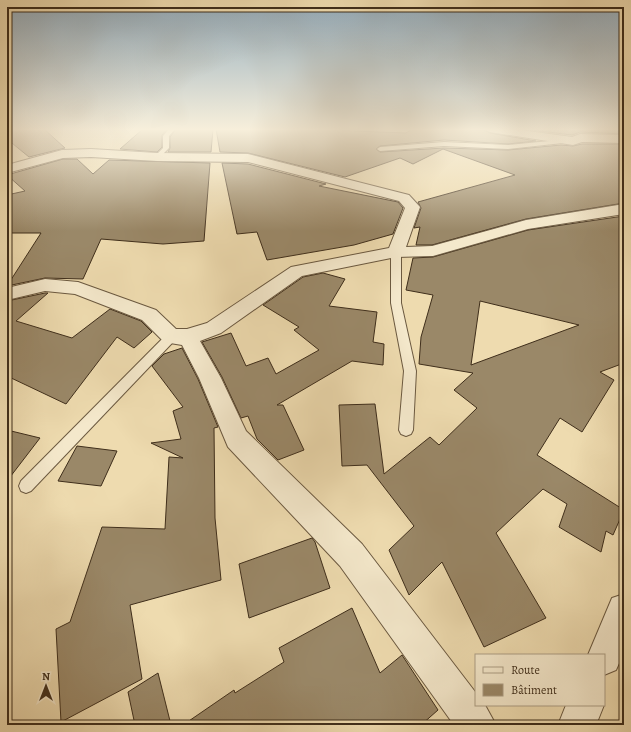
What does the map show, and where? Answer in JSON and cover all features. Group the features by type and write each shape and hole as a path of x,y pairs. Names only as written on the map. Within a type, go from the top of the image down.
{"street":[{"path":"7,169 28,163"},
{"path":"268,163 404,198 413,208 396,252"},
{"path":"180,337 214,328 297,271 396,252 433,251 526,225 624,209"},
{"path":"7,294 45,285 78,288 149,315 180,337 210,378 237,439 351,555 477,725"},
{"path":"605,656 624,610"},
{"path":"577,725 585,706"}],"lane":[{"path":"396,252 396,303 410,371 406,430"},
{"path":"26,486 180,337"}],"building":[{"path":"48,163 81,163 93,174 105,163 210,163 204,241 163,244 101,239 83,279 45,278 7,286 41,233 7,233 7,195 25,191 7,175"},
{"path":"222,163 248,164 326,184 319,186 398,202 403,208 393,234 354,245 267,260 257,232 237,234"},
{"path":"289,163 385,163 345,177"},
{"path":"482,163 624,163 624,203 526,219 432,245 416,245 420,227 414,228 421,208 418,202 515,175"},
{"path":"624,216 624,363 600,372 614,380 582,432 560,418 537,455 624,510 613,535 606,531 601,552 559,527 567,504 543,489 496,533 546,618 484,647 442,562 409,595 389,550 414,526 367,465 342,466 339,405 375,404 384,474 430,437 439,445 477,408 454,390 473,373 419,364 421,337 433,295 406,290 413,258 433,257 528,230","holes":["480,301 579,325 471,365"]},
{"path":"323,273 345,279 329,306 377,312 373,342 384,344 383,365 352,361 277,405 283,405 304,450 278,460 257,439 248,416 241,418 222,377 202,342 231,333 246,366 268,358 276,374 319,350 294,330 299,327 263,305 303,277"},
{"path":"48,293 16,321 72,338 110,309 141,321 152,332 134,348 117,337 66,404 7,376 7,301"},
{"path":"182,348 198,379 218,427 214,428 215,518 221,580 130,605 142,679 61,722 56,629 70,622 102,527 165,529 169,457 183,458 151,443 181,439 173,411 183,407 152,366 164,354"},
{"path":"7,430 40,438 7,481"},
{"path":"77,446 117,451 101,486 58,481"},
{"path":"312,538 315,542 330,588 249,618 239,564"},
{"path":"352,608 380,673 402,655 438,710 421,725 183,725 234,690 235,693 284,662 279,648"},
{"path":"158,673 171,725 135,725 128,692"}]}
